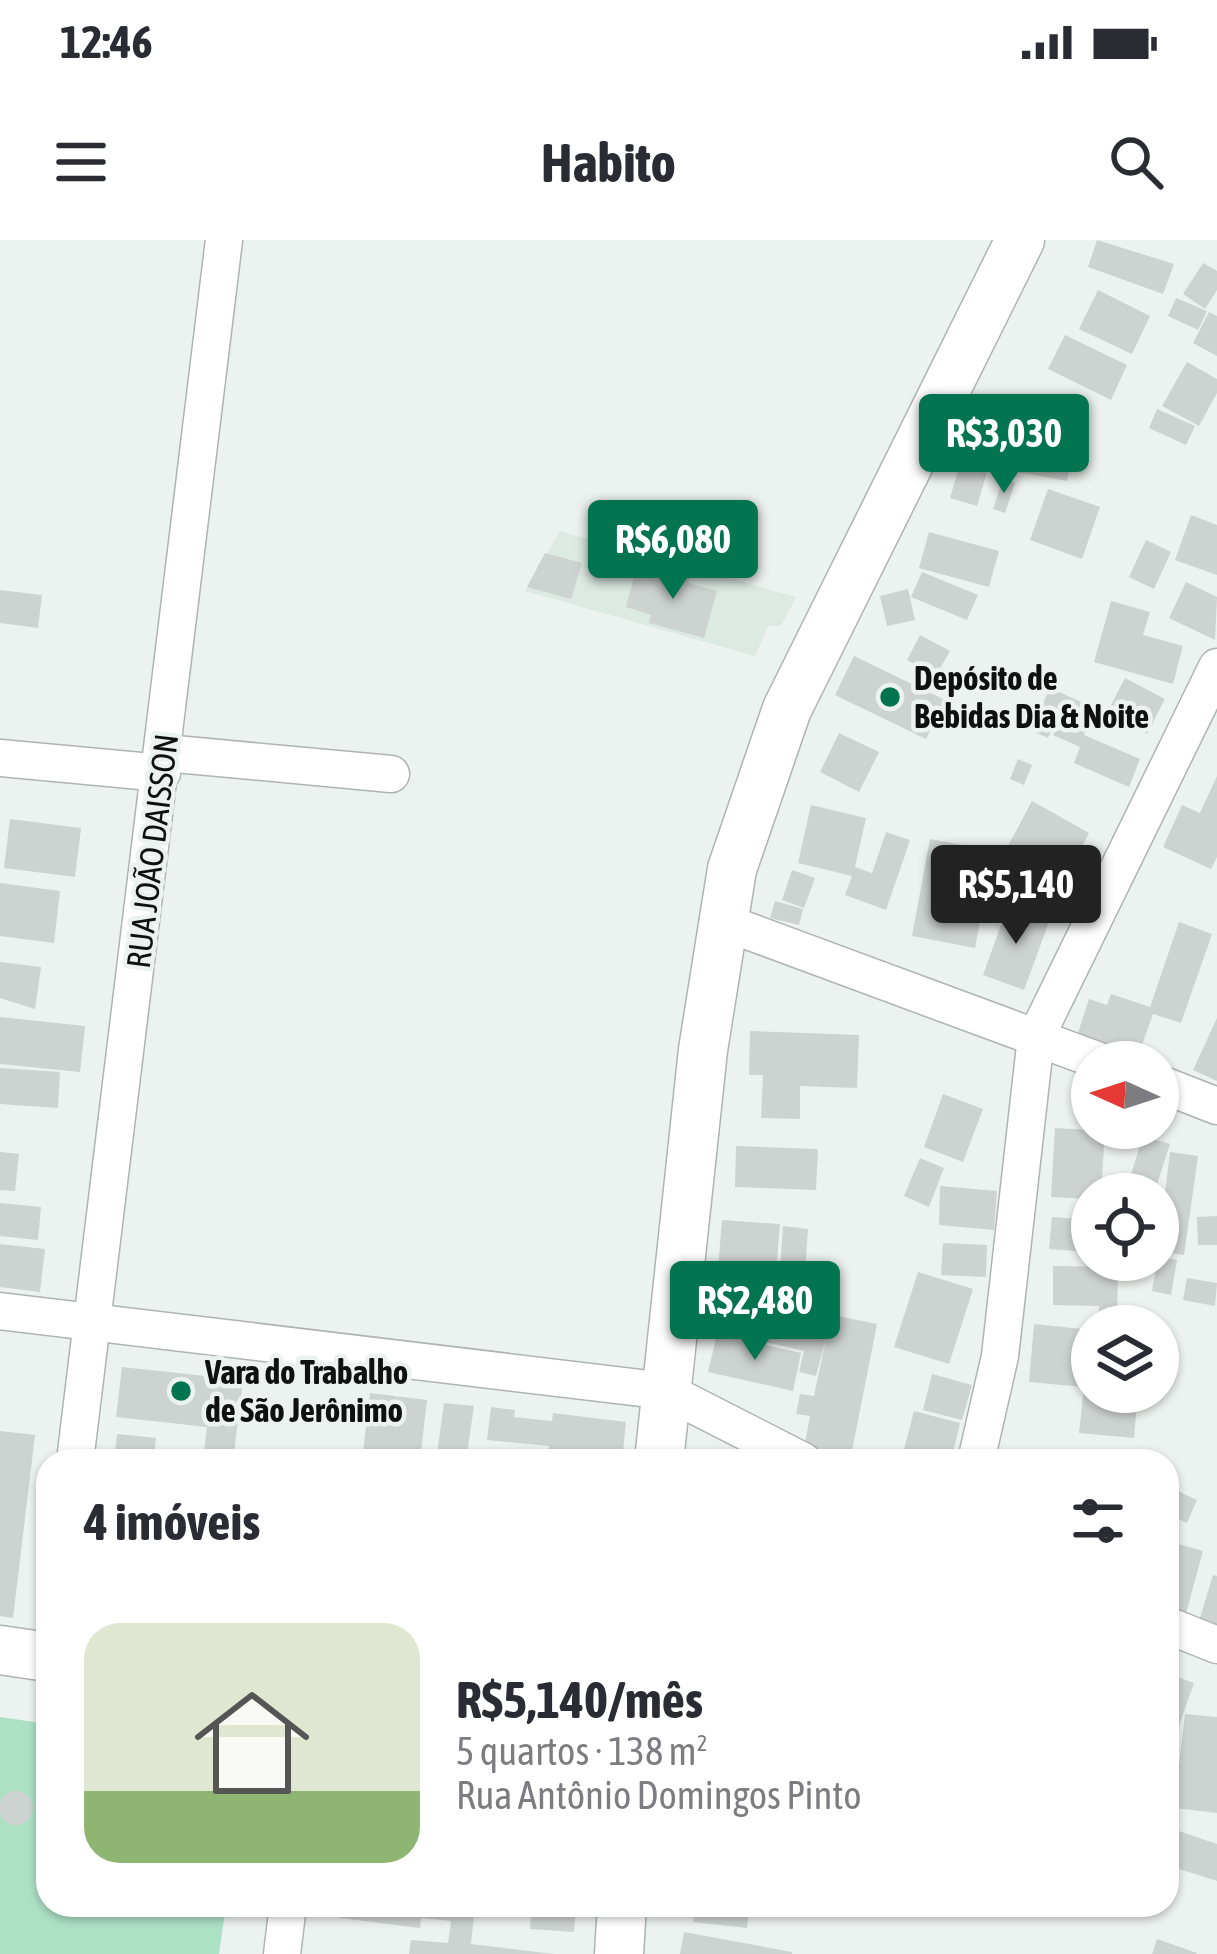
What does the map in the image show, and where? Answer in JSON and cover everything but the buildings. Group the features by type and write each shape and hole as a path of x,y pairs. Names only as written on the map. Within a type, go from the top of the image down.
{"main road":[{"path":"660,1449 721,921 750,808 787,709 1020,240"},
{"path":"0,1650 36,1655"},
{"path":"619,1954 621,1917"}],"street":[{"name":"RUA JOÃO DAISSON","path":"77,1449 224,240"},
{"path":"979,1449 1000,1356 1036,1037 1073,952 1217,667"},
{"path":"0,758 391,773"},
{"path":"721,921 1071,1050"},
{"path":"1179,1091 1217,1106"},
{"path":"0,1311 666,1391 780,1449"},
{"path":"1179,1630 1217,1645"},
{"path":"282,1954 287,1917"}],"shaded area":[{"path":"560,531 796,597 781,626 768,626 755,656 525,591"}],"green space":[{"path":"0,1717 36,1722 36,1917 224,1917 219,1954 0,1954"}],"place":[{"name":"Depósito de Bebidas Dia & Noite","path":"890,697"},
{"name":"Vara do Trabalho de São Jerônimo","path":"181,1391"}]}
